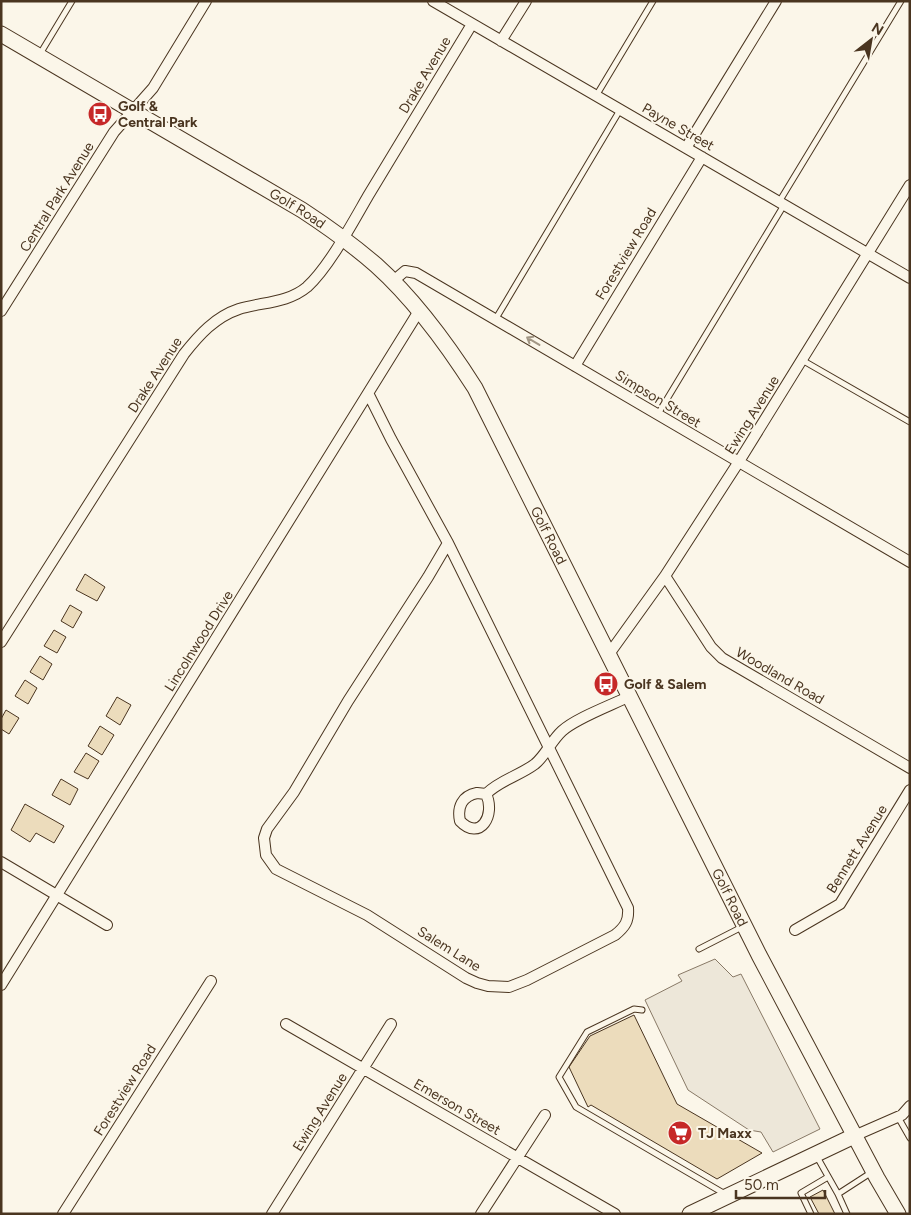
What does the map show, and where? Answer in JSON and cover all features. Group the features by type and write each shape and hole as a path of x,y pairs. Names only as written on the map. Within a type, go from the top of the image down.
{"main road":[{"name":"Golf Road","path":"1,34 302,210 343,238 392,282 419,311 460,364 475,388 744,925 854,1136 898,1214"},
{"path":"690,1214 854,1136"},
{"path":"884,1214 887,1196"}],"street":[{"name":"Central Park Avenue","path":"1,311 114,132 153,88 206,1"},
{"name":"Payne Street","path":"433,1 910,278"},
{"path":"501,41 526,1"},
{"path":"686,148 776,1"},
{"name":"Drake Avenue","path":"1,642 184,354 196,339 208,326 225,316 239,310 282,299 306,288 318,276 343,238 472,24"},
{"name":"Forestview Road","path":"574,366 702,156"},
{"name":"Ewing Avenue","path":"609,654 665,576 738,463 910,185"},
{"name":"Simpson Street","path":"392,282 405,271 416,272 738,463 910,562"},
{"name":"Lincolnwood Drive","path":"1,985 58,896 419,311"},
{"name":"Salem Lane","path":"368,392 391,439 448,543 628,908 625,926 615,935 509,987 477,983 466,978 367,915 276,869 266,855 264,838 266,829 294,792 348,701 448,543"},
{"name":"Woodland Road","path":"665,576 711,647 722,658 910,768"},
{"path":"486,794 496,784 527,769 542,757 550,748 555,738 568,726 630,696"},
{"name":"Bennett Avenue","path":"795,930 840,904 910,790"},
{"path":"1,862 106,925"},
{"name":"Forestview Road","path":"63,1214 211,981"},
{"name":"Emerson Street","path":"286,1024 615,1214"},
{"name":"Ewing Avenue","path":"272,1214 390,1024"},
{"path":"854,1136 902,1115 910,1106"},
{"path":"482,1214 545,1115"}],"lane":[{"path":"38,56 72,1"},
{"path":"596,96 653,1"},
{"path":"657,415 901,1"},
{"path":"495,320 620,110"},
{"path":"802,360 910,422"},
{"path":"699,949 744,925"},
{"path":"642,1010 634,1009 587,1032 559,1077 576,1107 728,1196"},
{"path":"898,1117 910,1138"},
{"path":"815,1155 838,1194 847,1214"},
{"path":"838,1194 873,1171"},
{"path":"811,1214 801,1193 828,1177"}],"shaded area":[{"path":"715,959 733,977 741,974 820,1129 773,1152 761,1132 749,1130 688,1090 645,1000 682,981 678,975"}],"building":[{"path":"85,574 105,587 97,601 76,590"},
{"path":"70,605 82,612 73,628 61,621"},
{"path":"54,630 66,637 57,653 44,646"},
{"path":"40,656 52,664 43,680 30,672"},
{"path":"25,680 37,688 28,704 15,696"},
{"path":"117,697 131,705 120,725 106,716"},
{"path":"6,710 19,718 9,734 1,729 1,719"},
{"path":"100,726 114,735 102,755 88,746"},
{"path":"86,753 99,761 88,779 74,772"},
{"path":"61,779 78,789 70,805 52,795"},
{"path":"25,804 64,826 54,843 36,833 30,842 11,830"},
{"path":"634,1015 677,1104 762,1153 717,1179 591,1105 588,1107 569,1067 590,1036"},
{"path":"823,1190 835,1214 819,1214 810,1197"}],"place":[{"name":"Golf & Central Park","path":"100,114"},
{"name":"Golf & Salem","path":"606,684"},
{"name":"TJ Maxx","path":"680,1133"}]}
